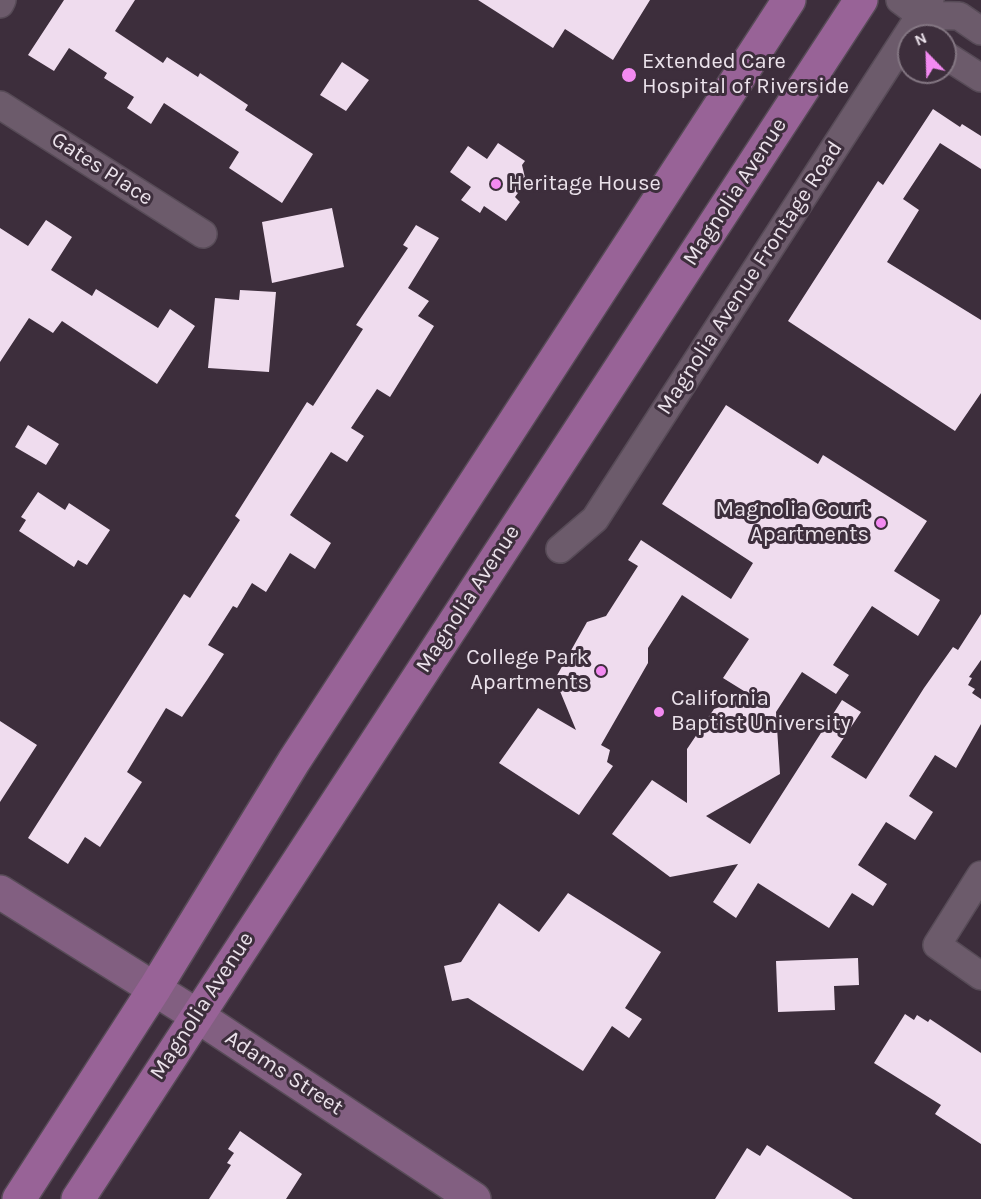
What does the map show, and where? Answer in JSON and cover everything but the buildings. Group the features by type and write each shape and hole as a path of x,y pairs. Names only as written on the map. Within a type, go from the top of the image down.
{"main road":[{"path":"19,1199 154,988 294,761 789,0"},
{"name":"Magnolia Avenue","path":"78,1199 196,1015 861,0"},
{"name":"Adams Street","path":"0,892 196,1015 474,1199"}],"street":[{"path":"920,13 959,16 981,31"},
{"name":"Magnolia Avenue Frontage Road","path":"560,549 595,519 920,13"},
{"path":"957,63 981,78"},
{"name":"Gates Place","path":"0,105 203,234"},
{"path":"981,875 937,945 981,976"}],"place":[{"name":"Extended Care Hospital of Riverside","path":"629,75"},
{"name":"Heritage House","path":"496,184"},
{"name":"Magnolia Court Apartments","path":"881,523"},
{"name":"College Park Apartments","path":"601,671"},
{"name":"California Baptist University","path":"659,712"}]}
